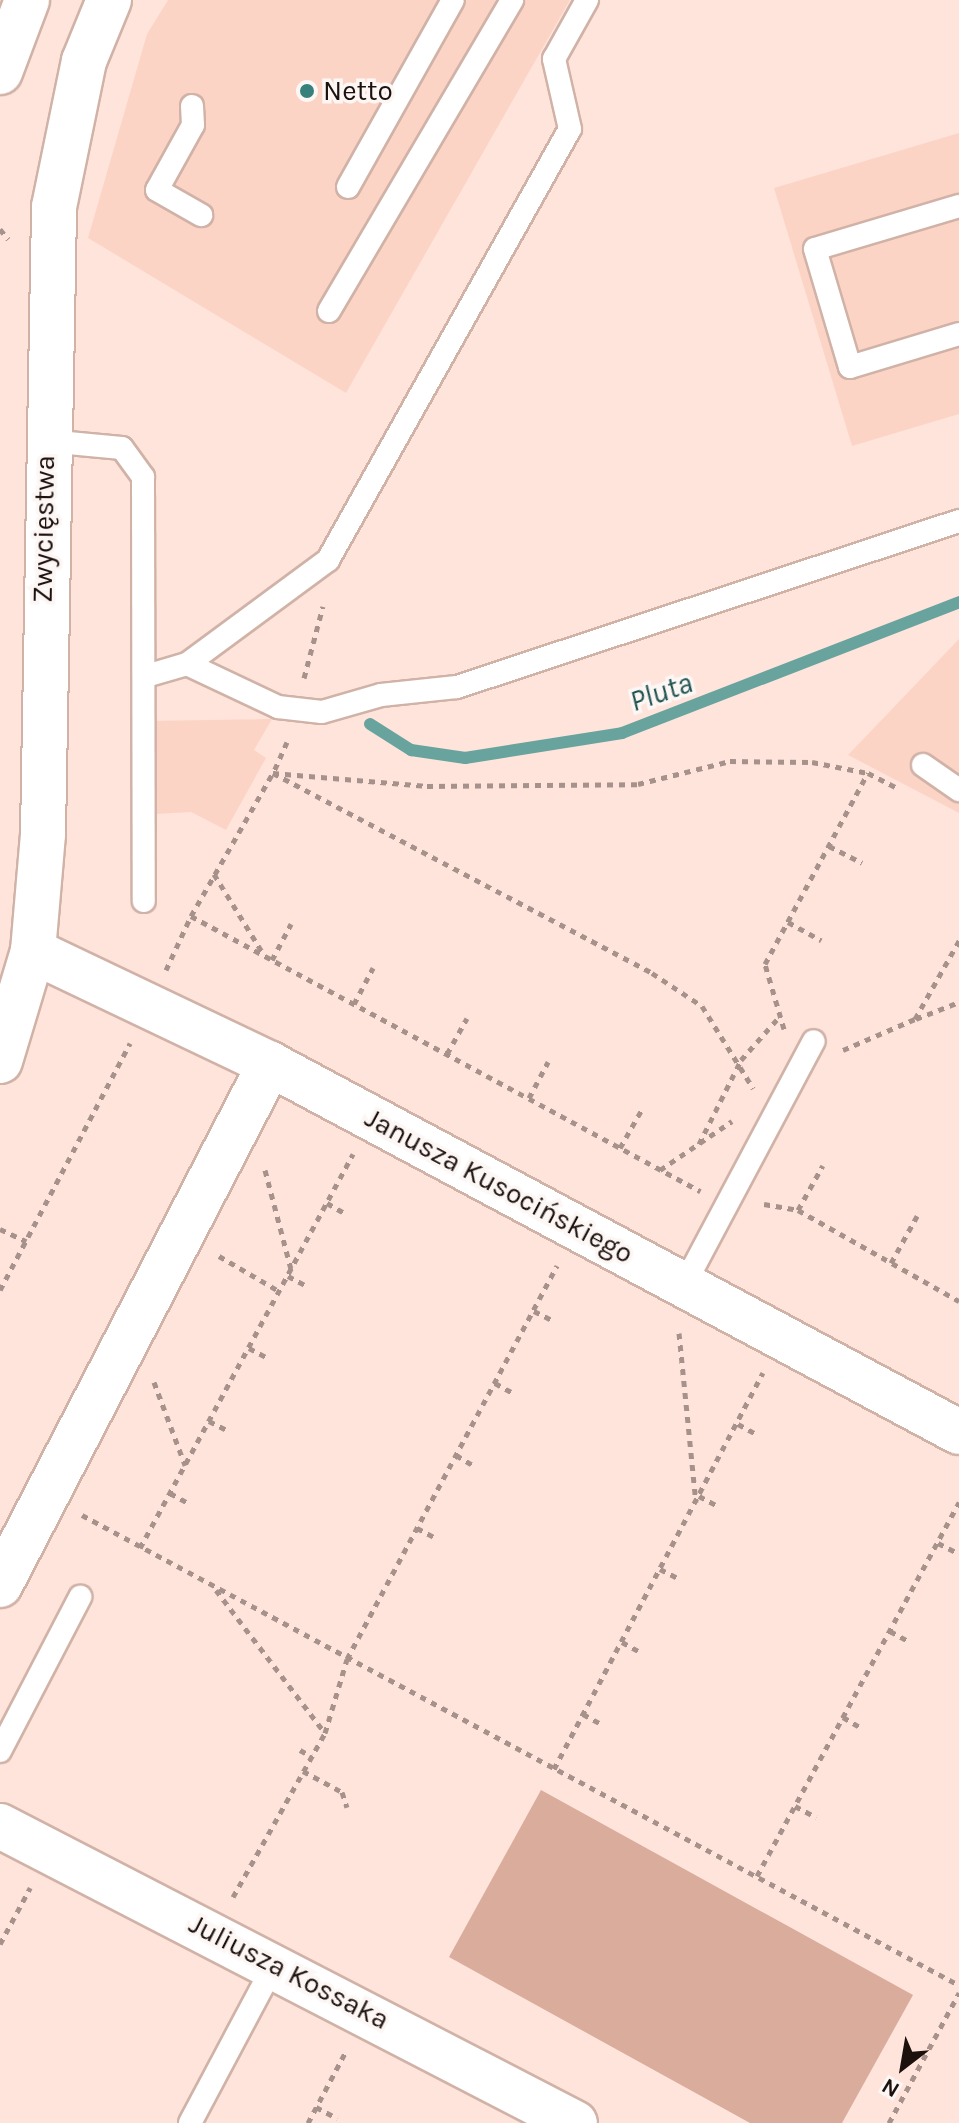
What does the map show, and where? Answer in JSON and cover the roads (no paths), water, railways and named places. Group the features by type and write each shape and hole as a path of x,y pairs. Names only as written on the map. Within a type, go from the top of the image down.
{"street":[{"path":"0,72 27,0"},
{"name":"Zwycięstwa","path":"0,1061 33,951 43,834 47,441 54,207 84,61 109,0"},
{"name":"Janusza Kusocińskiego","path":"33,951 270,1064 959,1432"},
{"path":"0,1585 270,1064"},
{"name":"Juliusza Kossaka","path":"0,1826 275,1963 575,2123"}],"lane":[{"path":"348,187 453,0"},
{"path":"329,311 512,0"},
{"path":"146,676 187,664 328,560 570,129 554,59 587,0"},
{"path":"192,106 193,125 157,190 201,215"},
{"path":"959,206 815,249 850,367 959,334"},
{"path":"47,441 122,448 143,477 146,676 144,901"},
{"path":"187,664 295,709 322,712 381,695 457,687 959,521"},
{"path":"923,765 959,790"},
{"path":"684,1285 768,1106 800,1068 814,1041"},
{"path":"0,1751 80,1597"},
{"path":"190,2123 275,1963"}],"waterway":[{"name":"Pluta","path":"370,724 411,750 465,758 622,733 959,602"}],"place":[{"name":"Netto","path":"307,91"}]}
